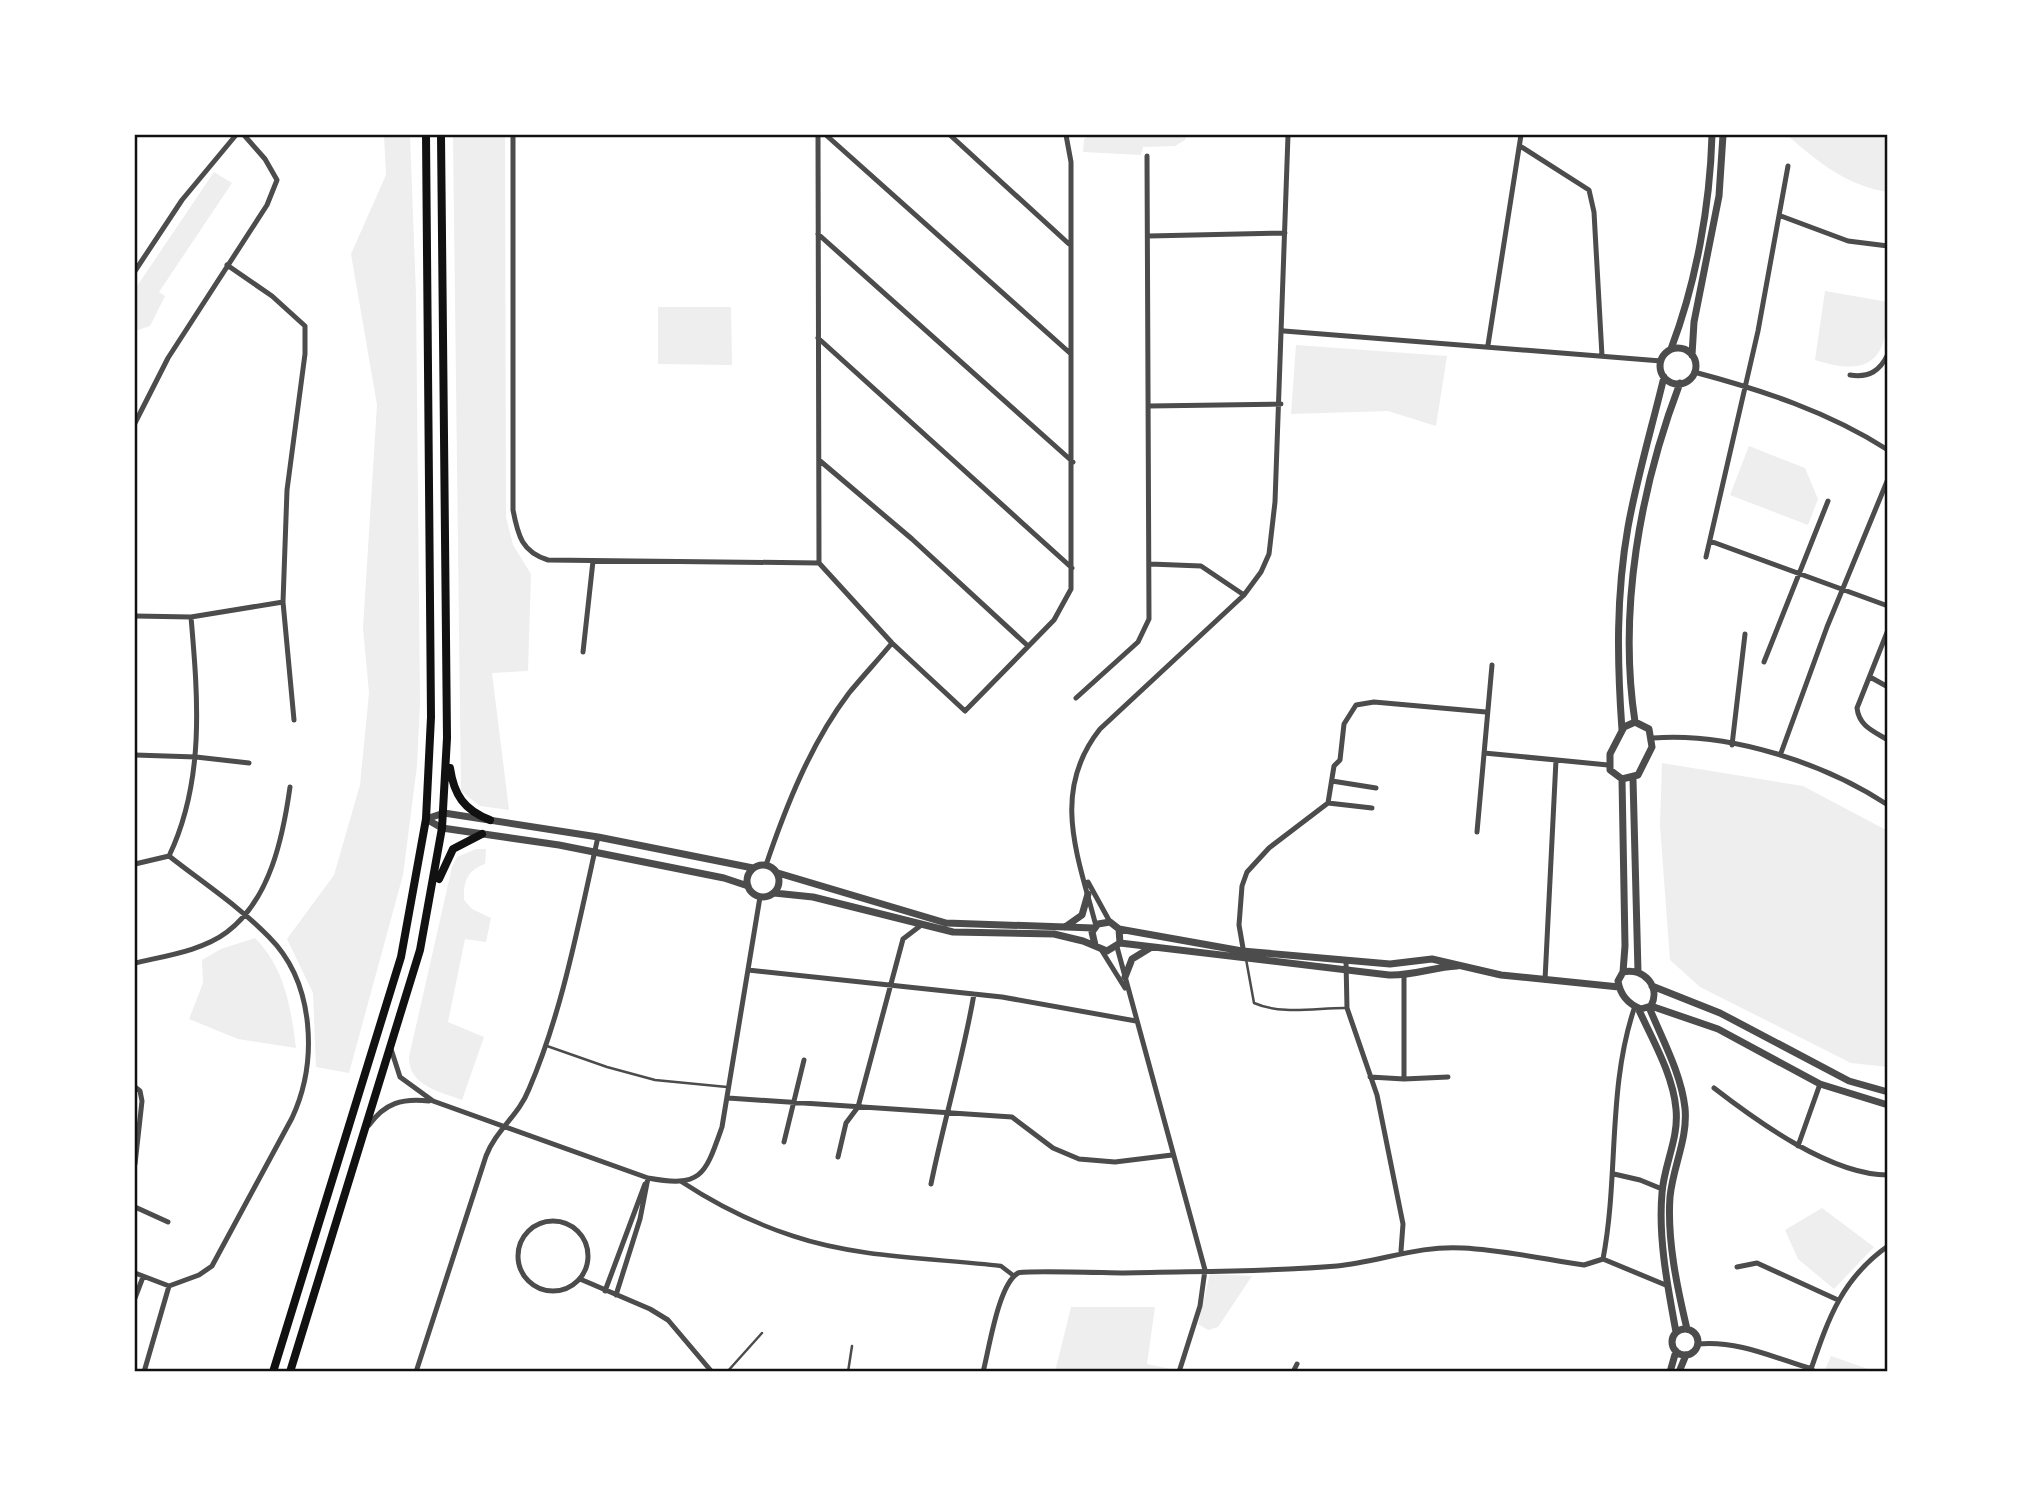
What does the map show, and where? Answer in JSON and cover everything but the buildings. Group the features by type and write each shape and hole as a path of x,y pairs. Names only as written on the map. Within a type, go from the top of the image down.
{"main road":[{"path":"273,1372 401,957 426,819 431,664 426,135"},
{"path":"290,1372 391,1049 432,898 444,813 447,750 441,135"},
{"path":"447,750 451,777 460,801 475,814 490,820"},
{"path":"432,898 453,849 482,834"}],"street":[{"path":"135,271 182,200 236,135"},
{"path":"135,423 168,358 267,205 277,180 265,159 244,135"},
{"path":"513,135 513,510 523,547 534,556 548,560 819,563"},
{"path":"818,135 819,563 892,643 965,711 1063,606 1070,589 1073,462 1071,162 1066,135"},
{"path":"826,135 1071,354"},
{"path":"950,135 1070,244"},
{"path":"1095,946 1092,937 1095,927 1071,807 1074,776 1083,750 1100,729 1244,595 1261,572 1271,543 1281,404 1288,135"},
{"path":"1488,345 1521,135"},
{"path":"1661,361 1671,349 1686,304 1697,256 1712,135"},
{"path":"1664,376 1680,383 1689,380 1694,372 1694,321 1719,196 1723,135"},
{"path":"1520,146 1589,190 1594,212 1602,356"},
{"path":"1076,698 1126,654 1145,631 1149,619 1147,156"},
{"path":"1706,557 1781,216 1788,166"},
{"path":"1781,216 1848,241 1888,246"},
{"path":"818,233 1073,462"},
{"path":"1149,236 1286,233"},
{"path":"227,265 272,296 305,326 305,355 286,490 283,601 294,720"},
{"path":"1284,331 1488,345 1661,361"},
{"path":"818,338 1072,568"},
{"path":"1671,349 1682,349 1692,355"},
{"path":"1850,376 1867,376 1877,370 1888,354"},
{"path":"1633,779 1622,779 1614,775 1608,765 1610,754 1622,730 1617,631 1622,564 1634,497 1664,376 1661,361"},
{"path":"1694,372 1745,386 1838,423 1888,452 1888,467"},
{"path":"1635,722 1629,655 1633,576 1649,489 1668,415 1680,383"},
{"path":"1149,406 1281,404"},
{"path":"819,460 912,539 1028,646"},
{"path":"1781,753 1842,590 1888,479"},
{"path":"1764,662 1828,501"},
{"path":"1710,541 1888,606"},
{"path":"583,652 593,561"},
{"path":"1150,564 1201,566 1244,595"},
{"path":"135,616 191,617 283,601"},
{"path":"169,856 182,830 196,757 198,717 191,617"},
{"path":"1887,739 1858,719 1857,708 1888,630"},
{"path":"1732,745 1745,634"},
{"path":"766,864 778,828 826,728 849,694 892,643"},
{"path":"1477,832 1492,665"},
{"path":"1870,677 1888,687"},
{"path":"1246,959 1242,951 1239,925 1242,886 1247,872 1269,848 1328,803 1334,766 1340,760 1344,724 1356,705 1374,702 1486,712"},
{"path":"1622,730 1635,722"},
{"path":"1635,722 1649,729 1653,738 1642,769 1633,779 1638,972 1652,986 1720,1013 1849,1081 1888,1092"},
{"path":"1653,738 1669,736 1781,753 1839,776 1888,805"},
{"path":"1484,753 1608,765"},
{"path":"135,755 196,757 249,763"},
{"path":"1545,980 1556,760"},
{"path":"1619,987 1620,975 1623,972 1622,779"},
{"path":"1332,781 1376,788"},
{"path":"135,963 181,952 225,934 244,916 270,873 285,821 290,787"},
{"path":"1328,803 1372,808"},
{"path":"426,819 444,813 598,836 753,868 766,864"},
{"path":"426,819 442,828 594,852 724,878 748,886 760,897"},
{"path":"416,1372 482,1164 502,1127 521,1107 545,1045 583,908 598,836"},
{"path":"135,864 169,856"},
{"path":"135,1273 169,1286 199,1275 212,1266 303,1093 309,1034 302,1001 291,970 270,938 169,856"},
{"path":"766,864 778,873 946,923 1095,927 1110,922"},
{"path":"1081,866 1110,922 1119,929 1242,951 1396,964 1424,958 1545,980 1619,987 1636,1007 1667,1075 1676,1109 1675,1138 1662,1189 1661,1225 1676,1332 1672,1339 1676,1351 1670,1372"},
{"path":"748,886 747,877 753,868"},
{"path":"774,892 779,884 778,873"},
{"path":"760,897 774,892 813,897 920,926 967,934 1014,931 1054,934 1095,946 1102,951 1119,975 1132,1007"},
{"path":"1065,927 1082,915 1088,894"},
{"path":"682,1182 697,1177 711,1158 729,1098 760,897"},
{"path":"838,1157 846,1123 859,1107 903,939 920,926"},
{"path":"1119,929 1119,945 1132,1007 1205,1270 1200,1306 1180,1372"},
{"path":"1102,951 1119,945 1154,946 1346,972 1404,976 1426,968 1462,966"},
{"path":"1125,977 1132,959 1154,946"},
{"path":"1346,961 1347,1008 1377,1095 1403,1224 1401,1251"},
{"path":"748,970 974,994 1136,1021"},
{"path":"1623,972 1638,972"},
{"path":"1404,976 1404,1079"},
{"path":"1650,1007 1655,998 1652,986"},
{"path":"931,1184 958,1075 974,994"},
{"path":"1636,1007 1650,1007 1718,1029 1820,1084 1888,1105"},
{"path":"1602,1259 1614,1174 1623,1047 1636,1007"},
{"path":"1650,1007 1675,1072 1684,1105 1684,1137 1672,1181 1670,1216 1676,1277 1687,1329 1695,1334 1698,1344 1693,1353 1686,1355 1676,1351"},
{"path":"391,1049 400,1077 433,1101"},
{"path":"784,1142 804,1060"},
{"path":"1370,1077 1448,1077"},
{"path":"1798,1146 1820,1084"},
{"path":"1714,1088 1763,1126 1798,1146 1842,1164 1888,1175"},
{"path":"135,1164 142,1101 137,1089"},
{"path":"729,1098 1012,1117 1060,1152 1079,1159 1115,1162 1172,1156"},
{"path":"365,1130 389,1104 415,1099 433,1101 648,1178 682,1182 732,1213 794,1237 875,1251 1001,1266 1014,1276"},
{"path":"1614,1174 1662,1189"},
{"path":"605,1291 648,1178"},
{"path":"616,1295 640,1219 648,1178"},
{"path":"135,1207 168,1222"},
{"path":"548,1220 560,1220 581,1233 589,1256 580,1279 561,1291 539,1289 529,1282 522,1273 517,1251 527,1231 548,1220"},
{"path":"1698,1344 1718,1342 1737,1346 1811,1371 1838,1300 1849,1280 1867,1261 1888,1246"},
{"path":"983,1372 1004,1294 1014,1276 1022,1271 1076,1274 1205,1270 1258,1273 1341,1265 1401,1251 1461,1247 1584,1265 1602,1259 1668,1286"},
{"path":"1737,1267 1756,1263 1838,1300"},
{"path":"135,1298 143,1277"},
{"path":"580,1279 667,1320 712,1372"},
{"path":"144,1372 169,1286"},
{"path":"1676,1332 1687,1329"},
{"path":"1679,1372 1686,1355"},
{"path":"1293,1372 1297,1364"}],"lane":[{"path":"1246,959 1254,1003 1266,1008 1284,1010 1347,1008"},
{"path":"545,1045 607,1067 655,1080 730,1088"},
{"path":"727,1372 762,1333"},
{"path":"848,1372 852,1346"}],"shaded area":[{"path":"384,135 410,135 416,295 420,703 417,766 403,875 349,1073 316,1067 313,993 287,939 334,875 360,785 369,693 363,628 377,405 351,254 386,175"},
{"path":"453,135 505,135 506,517 513,545 531,574 528,671 492,673 509,810 480,806 461,791"},
{"path":"1091,135 1186,135 1185,140 1175,146 1143,147 1141,155 1083,152 1084,139"},
{"path":"1787,135 1888,135 1888,192 1846,178"},
{"path":"214,172 232,183 159,292 165,296 150,326 135,331 135,289"},
{"path":"1825,291 1888,302 1885,338 1873,359 1863,365 1850,367 1815,360"},
{"path":"658,307 731,307 732,365 658,364"},
{"path":"1296,345 1447,356 1436,426 1388,411 1291,414"},
{"path":"1749,446 1805,468 1818,499 1808,525 1730,495"},
{"path":"1662,763 1803,786 1888,831 1888,1067 1851,1063 1700,987 1670,960 1660,826"},
{"path":"476,849 486,849 485,864 474,869 468,877 464,887 464,900 472,909 491,918 486,942 465,939 448,1022 484,1037 462,1100 420,1081 410,1067 409,1057 452,867 457,857"},
{"path":"255,938 280,975 289,1004 296,1048 238,1039 189,1019 203,983 202,960 221,949"},
{"path":"1822,1208 1874,1247 1834,1289 1798,1259 1785,1230"},
{"path":"1210,1274 1252,1276 1218,1327 1208,1330 1198,1324"},
{"path":"1071,1307 1155,1307 1147,1364 1171,1369 1171,1372 1055,1372"},
{"path":"1831,1356 1877,1372 1824,1372"}]}
